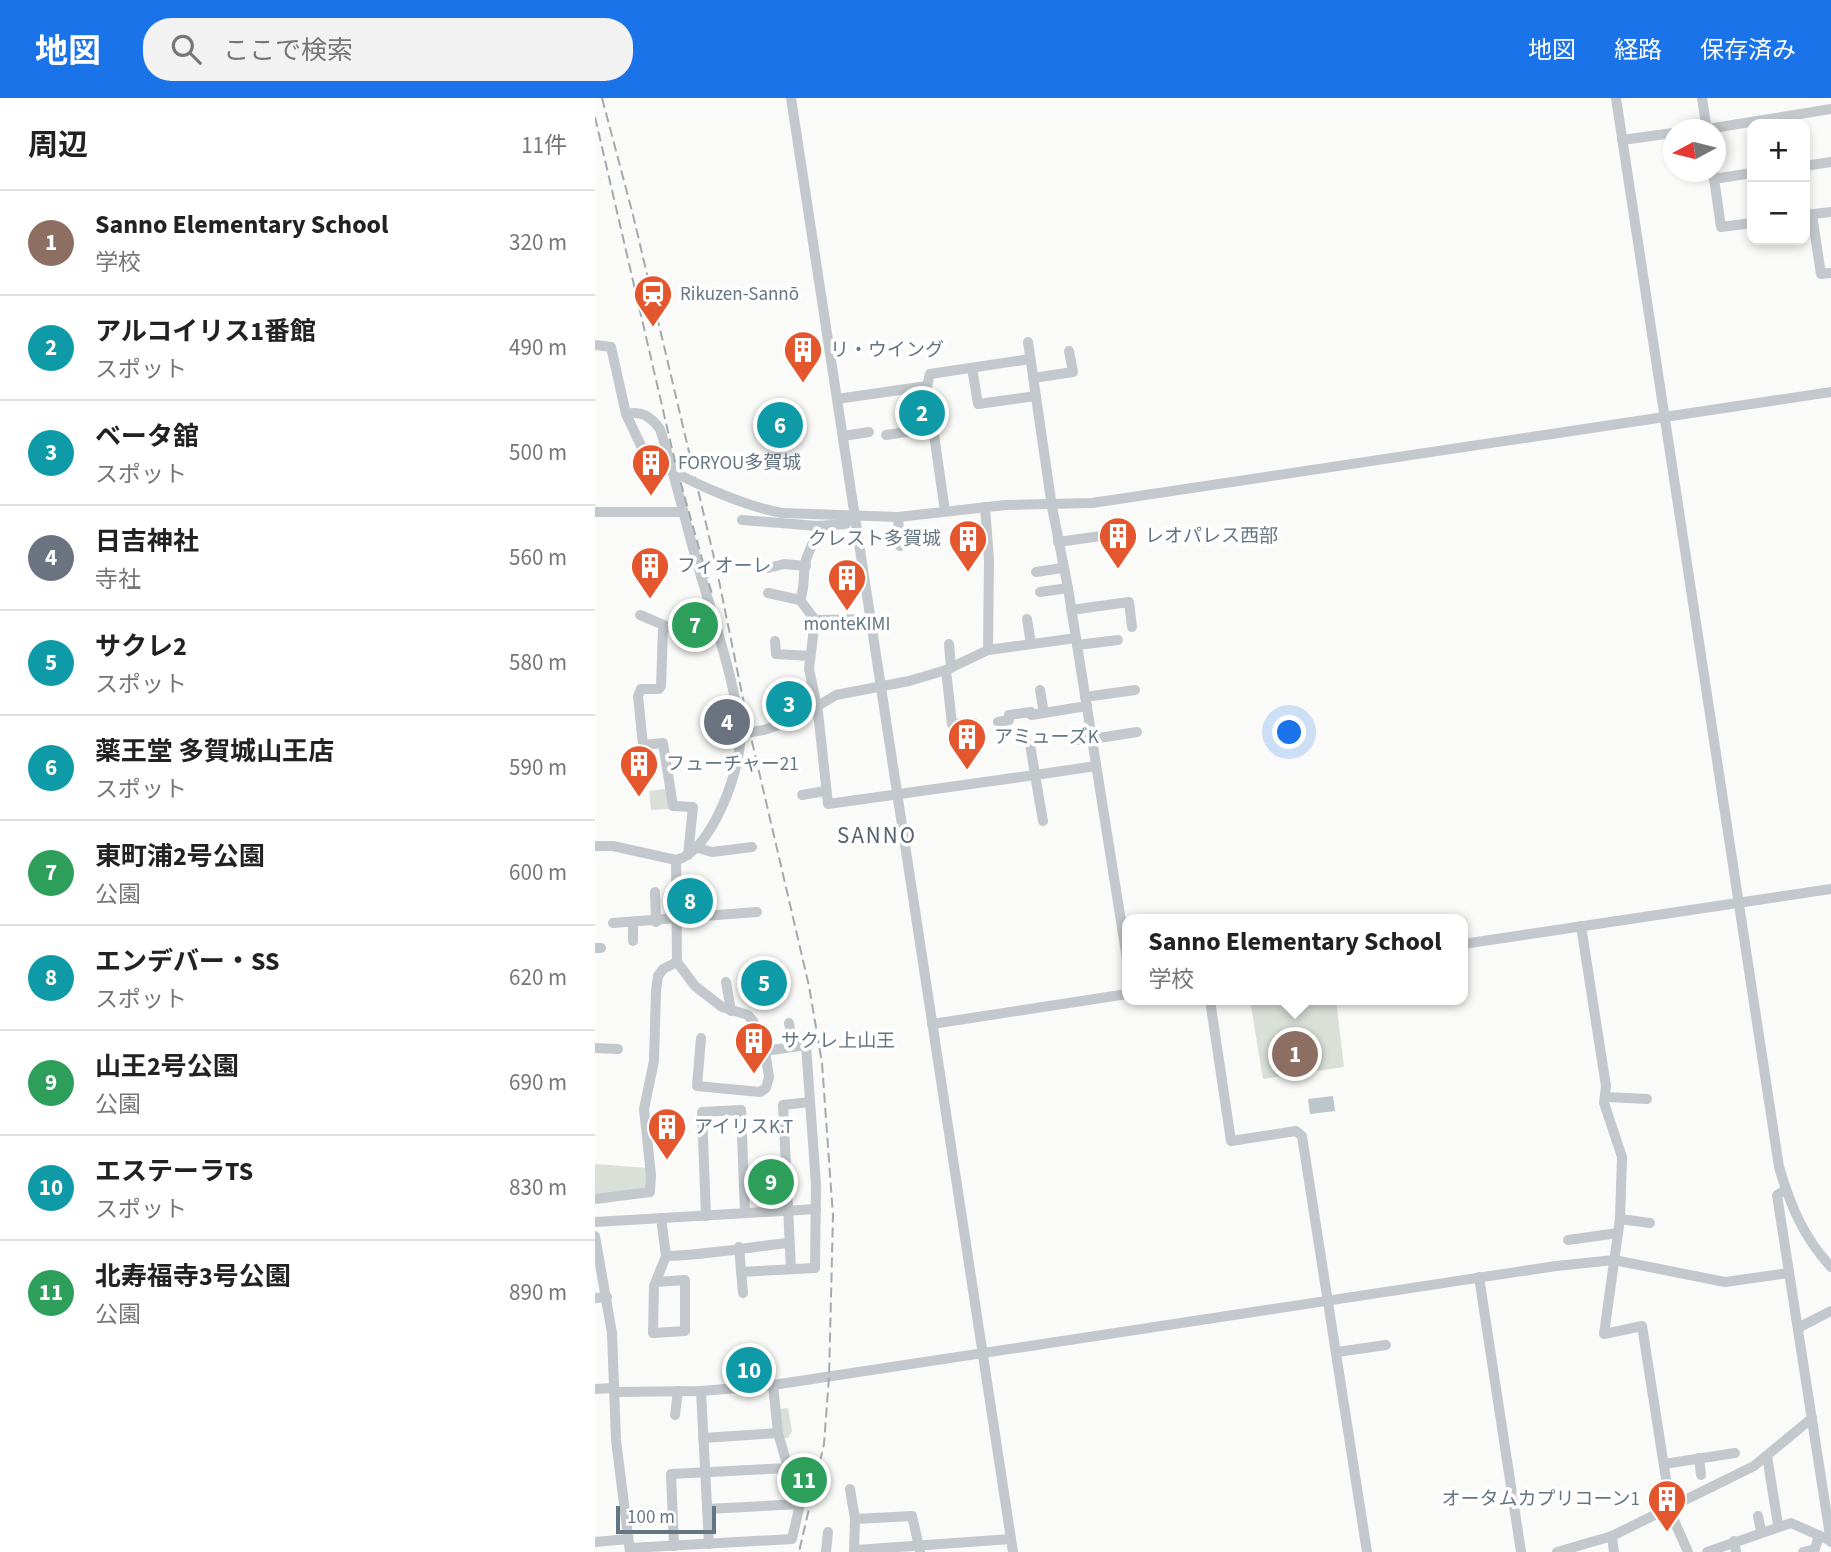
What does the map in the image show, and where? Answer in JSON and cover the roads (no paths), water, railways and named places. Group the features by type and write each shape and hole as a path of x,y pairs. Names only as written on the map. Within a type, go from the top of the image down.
{"street":[{"path":"791,98 843,436 851,518 871,619 1013,1552"},
{"path":"1616,98 1779,1167 1804,1232 1831,1267"},
{"path":"1702,98 1705,119"},
{"path":"1726,126 1831,109"},
{"path":"1622,139 1663,134"},
{"path":"1810,165 1831,162"},
{"path":"1726,174 1747,173"},
{"path":"1714,182 1721,227 1747,224"},
{"path":"1810,215 1831,212"},
{"path":"1810,224 1821,274 1831,272"},
{"path":"1028,342 1051,504 1068,588 1122,928"},
{"path":"595,345 611,347 627,414 643,450 668,468 752,505 782,513 851,518 898,517 985,507 1091,503 1831,392"},
{"path":"1033,377 1073,372 1069,351"},
{"path":"945,512 927,386 930,374 1030,359"},
{"path":"972,368 978,404 1036,396"},
{"path":"837,399 927,386"},
{"path":"595,846 676,860 698,848 712,829 735,772 740,734 717,632 660,429 652,418 641,412 627,414"},
{"path":"886,435 934,428"},
{"path":"843,436 869,432"},
{"path":"985,507 989,560 988,650"},
{"path":"595,512 683,512"},
{"path":"898,517 900,546"},
{"path":"742,520 817,526 846,524 851,518"},
{"path":"800,600 805,589 806,566 816,540 817,526"},
{"path":"1058,542 1115,534 1118,556"},
{"path":"768,568 784,564 806,566"},
{"path":"1036,572 1062,568"},
{"path":"1040,592 1068,588"},
{"path":"768,593 800,600 815,620 809,669 825,791 830,806 1096,766"},
{"path":"1071,610 1129,602 1132,627"},
{"path":"640,615 663,628 696,635 717,632"},
{"path":"815,620 871,619"},
{"path":"1027,619 1031,644"},
{"path":"663,628 661,686 659,689 641,689 638,696 643,745 663,743 673,806 693,807 688,855"},
{"path":"740,734 796,719 832,696 881,687 948,669 988,650 1031,644 1118,640"},
{"path":"775,641 776,654 810,656"},
{"path":"949,644 952,724 973,723"},
{"path":"1040,690 1044,713"},
{"path":"998,722 1009,720 1009,715 1044,713 1135,690"},
{"path":"1076,740 1137,732"},
{"path":"1030,744 1043,821"},
{"path":"802,794 825,791"},
{"path":"698,848 712,852 752,847"},
{"path":"676,860 677,962 695,986 731,1011 748,1015 759,1031 765,1051 769,1077 766,1088 760,1093 697,1086 701,1038"},
{"path":"1468,943 1831,889"},
{"path":"655,892 656,922"},
{"path":"613,923 678,921 757,912"},
{"path":"633,923 633,941"},
{"path":"1581,926 1606,1097 1604,1103 1622,1157 1620,1219 1604,1334 1642,1326 1671,1508 1688,1552"},
{"path":"595,1199 650,1192 649,1148 644,1110 654,1061 656,991 663,968 677,962"},
{"path":"726,982 731,1011"},
{"path":"932,1024 1122,995"},
{"path":"1211,1005 1231,1141 1296,1131 1302,1136 1367,1552"},
{"path":"789,1023 793,1047"},
{"path":"741,1272 815,1268 816,1209 806,1045 765,1051"},
{"path":"595,1048 618,1049"},
{"path":"1606,1097 1647,1099"},
{"path":"790,1269 783,1105 810,1102"},
{"path":"706,1216 702,1112 741,1110 744,1213"},
{"path":"1786,1190 1777,1195 1812,1418 1826,1539"},
{"path":"595,1222 816,1209"},
{"path":"656,1282 685,1280 685,1331 653,1333 656,1282 666,1256 661,1218"},
{"path":"1620,1219 1650,1223"},
{"path":"1568,1240 1618,1233"},
{"path":"595,1236 607,1297 619,1477 629,1546"},
{"path":"666,1256 701,1256 739,1247 789,1243"},
{"path":"739,1247 743,1293"},
{"path":"595,1389 701,1391 773,1385 1329,1300 1614,1261 1708,1281 1725,1282 1789,1273"},
{"path":"1479,1278 1521,1552"},
{"path":"595,1298 607,1297"},
{"path":"1798,1328 1831,1311"},
{"path":"1337,1352 1386,1345"},
{"path":"674,1546 671,1474 788,1468 778,1433 773,1385"},
{"path":"675,1415 678,1391"},
{"path":"701,1391 709,1544"},
{"path":"1557,1552 1612,1536 1671,1508 1767,1456 1812,1418"},
{"path":"703,1438 778,1433"},
{"path":"1664,1464 1735,1453"},
{"path":"1767,1456 1778,1525"},
{"path":"1699,1458 1702,1475"},
{"path":"850,1489 855,1519 855,1551 953,1548 1011,1539"},
{"path":"595,1542 629,1546 674,1546 792,1539 800,1504 708,1509"},
{"path":"855,1519 912,1516 920,1549"},
{"path":"1758,1516 1761,1531"},
{"path":"1707,1552 1778,1525 1800,1525 1826,1539"},
{"path":"826,1552 828,1532"},
{"path":"1612,1536 1614,1552"},
{"path":"1803,1552 1815,1549 1826,1539"},
{"path":"1734,1541 1736,1552"}],"railway":[{"path":"602,98 633,215 716,566 750,733 809,986 822,1063 833,1216 829,1377 824,1444 799,1552"},
{"path":"595,117 676,466 713,598"}],"place":[{"name":"Rikuzen-Sannō","path":"653,328"},
{"name":"リ・ウイング","path":"803,384"},
{"name":"アルコイリス1番館","path":"922,413"},
{"name":"薬王堂 多賀城山王店","path":"780,425"},
{"name":"FORYOU多賀城","path":"651,497"},
{"name":"レオパレス西部","path":"1118,570"},
{"name":"クレスト多賀城","path":"968,573"},
{"name":"フィオーレ","path":"650,600"},
{"name":"monteKIMI","path":"847,612"},
{"name":"東町浦2号公園","path":"695,625"},
{"name":"ベータ舘","path":"789,704"},
{"name":"日吉神社","path":"727,722"},
{"name":"アミューズK","path":"967,771"},
{"name":"フューチャー21","path":"639,798"},
{"name":"エンデバー・SS","path":"690,901"},
{"name":"サクレ2","path":"764,983"},
{"name":"Sanno Elementary School","path":"1295,1054"},
{"name":"サクレ上山王","path":"754,1075"},
{"name":"アイリスK.T","path":"667,1161"},
{"name":"山王2号公園","path":"771,1182"},
{"name":"エステーラTS","path":"749,1370"},
{"name":"北寿福寺3号公園","path":"804,1480"},
{"name":"オータムカプリコーン1","path":"1667,1533"}],"district":[{"name":"SANNO","path":"877,835"}]}
